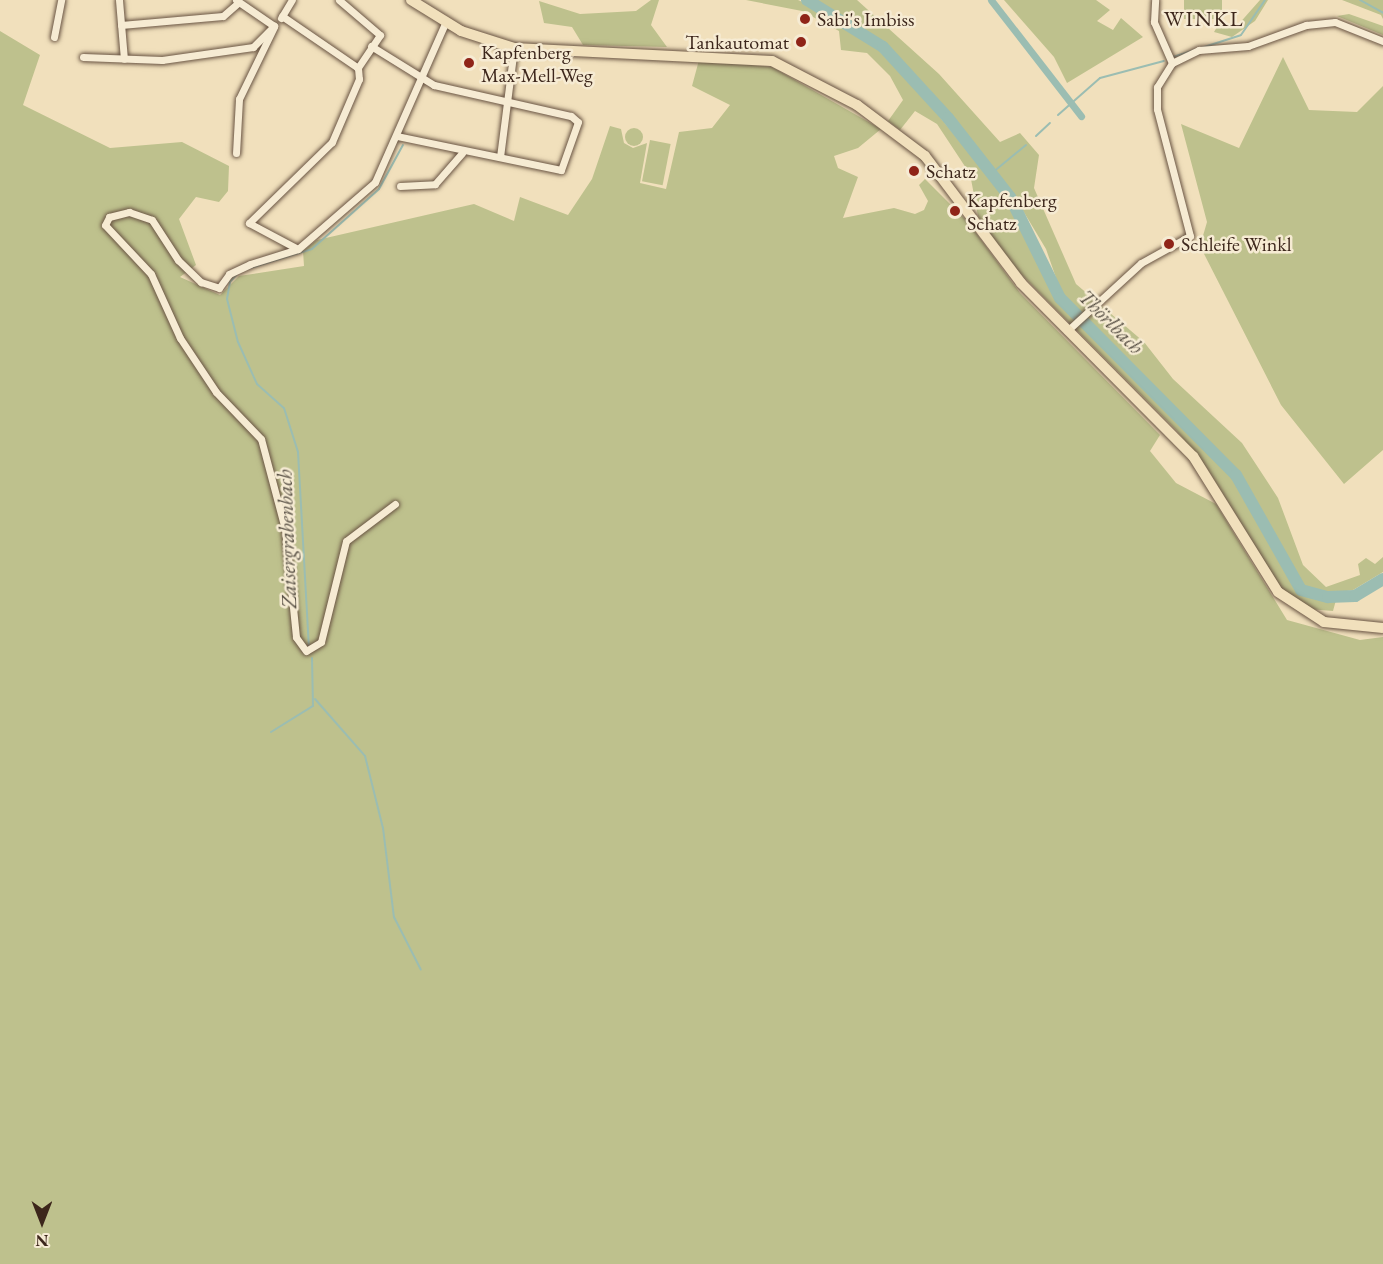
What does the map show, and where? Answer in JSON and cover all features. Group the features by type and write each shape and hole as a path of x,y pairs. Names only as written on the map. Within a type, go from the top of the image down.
{"main road":[{"path":"411,0 445,23 514,48 737,55 772,61 816,80 925,156 1021,283 1193,456 1278,592 1324,622 1383,628"}],"street":[{"path":"54,37 61,0"},
{"path":"119,0 124,59"},
{"path":"83,57 124,59 219,56 253,47 274,26 292,0"},
{"path":"298,249 249,223 314,163 346,116 359,87 358,68 380,35 374,25 339,0"},
{"path":"1155,0 1154,22 1172,63"},
{"path":"121,26 223,16 237,1 274,26"},
{"path":"282,16 358,68"},
{"path":"1069,329 1141,263 1190,236 1188,212 1157,109 1157,87 1172,63 1198,50 1248,46 1306,25 1335,22 1383,42"},
{"path":"395,504 345,541 321,642 306,651 297,638 285,529 261,439 216,392 180,338 151,274 105,225 110,217 129,212 152,220 178,260 201,282 219,288 229,274 250,264 298,249 375,182 445,23"},
{"path":"236,153 239,99 268,50 274,26"},
{"path":"371,46 421,79 463,95 508,102 578,122 564,170 500,157 462,153 397,136"},
{"path":"500,157 514,48"},
{"path":"400,186 435,184 462,153"}],"green space":[{"path":"651,0 659,0 651,25 667,47 583,45 572,27 544,23 539,1 580,14 636,11"},
{"path":"746,0 798,0 818,9 872,44 921,94 996,186 1030,239 1058,300 1223,468 1247,496 1296,589 1311,597 1336,600 1333,611 1308,609 1283,591 1207,468 1177,431 1004,257 978,216 970,174 937,124 915,111 900,130 888,121 903,100 890,76 867,53 841,50 839,31 802,11"},
{"path":"816,0 857,0 939,74 1000,142 1020,133 1039,155 1034,188 1076,284 1144,342 1173,379 1242,443 1278,498 1303,565 1326,587 1360,575 1358,564 1366,558 1375,564 1383,557 1383,572 1353,590 1329,594 1305,588 1245,481 1062,295 1046,249 1013,194 929,89 886,44"},
{"path":"1004,0 1096,0 1110,10 1097,21 1113,30 1121,18 1143,37 1067,83 1054,57"},
{"path":"1184,0 1222,0 1222,19 1184,19"},
{"path":"1260,0 1268,0 1255,21 1232,37 1214,32 1220,22 1237,26"},
{"path":"1342,0 1383,0 1383,19 1381,15"},
{"path":"1349,14 1383,26 1383,35 1337,16"},
{"path":"0,31 40,55 23,105 110,148 182,142 229,166 228,191 219,202 196,197 179,219 196,265 180,277 220,295 239,276 304,266 303,251 317,240 474,204 514,221 520,197 568,215 592,179 610,126 621,129 624,143 633,148 647,143 640,183 666,189 679,132 712,128 730,105 692,86 699,60 772,67 881,129 858,148 834,156 838,168 858,177 843,218 894,208 915,214 924,210 928,201 919,185 925,179 968,222 1020,293 1160,435 1150,451 1176,483 1216,504 1287,620 1360,640 1383,637 1383,1264 0,1264"},
{"path":"1283,57 1309,110 1357,112 1383,86 1383,450 1344,484 1281,405 1200,246 1207,222 1181,124 1239,148"},
{"path":"634,128 640,131 643,137 640,143 634,146 628,143 625,137 628,131"},
{"path":"650,140 671,144 663,185 642,181"}],"waterway":[{"name":"Thörlbach","path":"807,0 883,47 948,118 1010,197 1060,298 1236,475 1301,590 1328,597 1355,596 1383,579"},
{"path":"991,0 1081,116"},
{"path":"1173,57 1241,35 1265,0"},
{"path":"1360,0 1383,13"},
{"path":"1058,115 1100,78 1164,61"},
{"path":"1036,136 1050,123"},
{"name":"Zaisergrabenbach","path":"247,269 312,249 379,189 403,145"},
{"path":"992,173 1026,145"},
{"name":"Zaisergrabenbach","path":"239,272 230,282 227,299 238,342 257,384 284,408 298,452 309,647"},
{"name":"Zaisergrabenbach","path":"271,732 313,706 312,658"},
{"path":"315,699 365,756 383,828 394,917 421,970"}],"place":[{"name":"Sabi's Imbiss","path":"805,19"},
{"name":"Tankautomat","path":"801,42"},
{"name":"Kapfenberg Max-Mell-Weg","path":"469,63"},
{"name":"Schatz","path":"914,171"},
{"name":"Kapfenberg Schatz","path":"955,211"},
{"name":"Schleife Winkl","path":"1169,244"}],"district":[{"name":"WINKL","path":"1204,19"}]}
